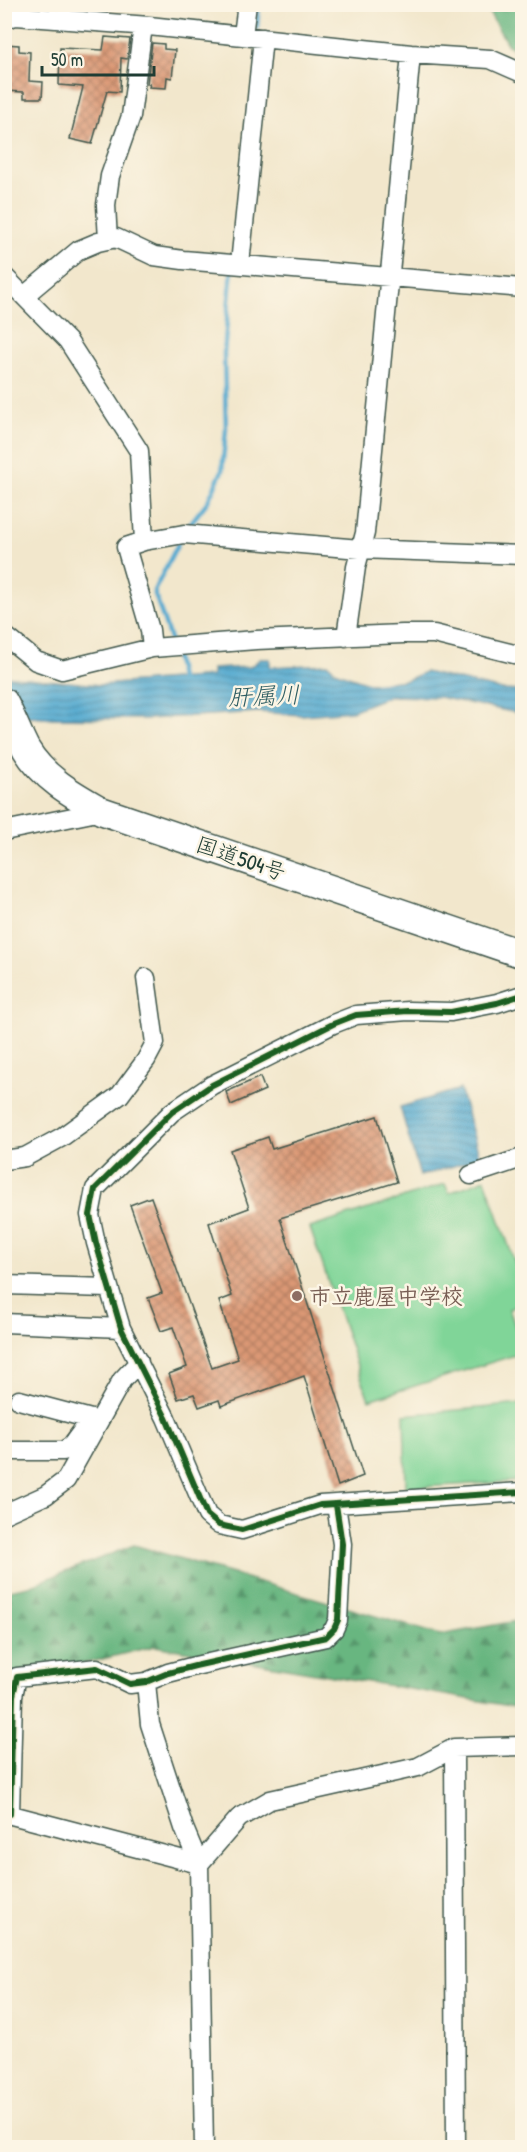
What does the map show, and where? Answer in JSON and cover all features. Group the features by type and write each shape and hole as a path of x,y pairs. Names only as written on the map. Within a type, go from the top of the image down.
{"highway":[{"name":"国道504号","path":"4,702 27,750 47,774 62,788 102,811 522,954"}],"street":[{"path":"243,35 247,4"},
{"path":"21,11 411,54 490,58 522,73"},
{"path":"108,240 106,204 110,176 131,116 143,26"},
{"path":"240,264 263,38"},
{"path":"346,637 360,549 365,533 411,54"},
{"path":"24,296 79,250 116,238 154,256 183,260 522,288"},
{"path":"4,276 68,341 139,451 144,541"},
{"path":"152,648 150,630 126,547 144,541 184,534 360,549 522,555"},
{"path":"4,635 36,661 62,670 152,648 256,640 434,634 522,656"},
{"path":"4,831 102,811"},
{"path":"4,1160 25,1157 62,1137 120,1095 146,1060 155,1043 146,978"},
{"path":"522,994 497,1003 452,1012 408,1011 356,1015 239,1070 172,1112 95,1189 90,1215 108,1288 122,1328 166,1418 207,1515 219,1525 242,1530 320,1505 522,1492"},
{"path":"471,1175 522,1158"},
{"path":"4,1285 108,1288"},
{"path":"4,1323 122,1328"},
{"path":"4,1451 63,1451 71,1446 96,1418 122,1380 139,1362"},
{"path":"19,1400 96,1418"},
{"path":"4,1514 46,1495 66,1480 96,1418"},
{"path":"199,1864 7,1813 13,1696 17,1677 97,1668 130,1684 146,1682 195,1666 326,1637 334,1629 338,1620 342,1545 336,1505"},
{"path":"146,1682 150,1724 184,1828 199,1864 204,2148"},
{"path":"199,1864 239,1818 270,1800 418,1767 454,1748 522,1746"},
{"path":"454,1748 456,2148"}],"green space":[{"path":"485,5 522,5 522,56 507,44"},
{"path":"485,1179 522,1283 522,1304 509,1309 522,1345 522,1353 369,1400 310,1228 445,1184 449,1193"},
{"path":"522,1404 522,1481 406,1488 404,1415"},
{"path":"134,1545 440,1635 522,1620 522,1708 155,1646 5,1683 4,1591 29,1586"}],"water":[{"name":"肝属川","path":"260,659 270,659 270,667 328,664 337,672 371,684 407,680 425,672 502,690 522,691 522,714 439,697 389,696 352,711 302,715 258,712 146,719 45,718 5,714 4,676 100,685 212,676 212,669 250,667"},
{"path":"460,1089 480,1158 420,1176 400,1107"}],"building":[{"path":"105,37 130,39 127,59 121,58 120,92 107,91 92,144 70,139 83,87 59,85 60,48 103,50"},
{"path":"152,43 164,44 164,49 175,50 172,78 167,77 166,88 149,87 150,84 147,84"},
{"path":"4,44 19,45 19,51 30,52 29,81 43,82 42,98 24,98 24,92 4,91"},
{"path":"260,1077 265,1090 231,1105 226,1092"},
{"path":"377,1116 397,1182 280,1218 363,1476 338,1486 304,1376 221,1406 219,1400 199,1407 194,1394 178,1399 169,1374 187,1367 173,1327 161,1331 148,1298 162,1293 130,1205 151,1197 212,1368 238,1359 219,1301 232,1296 209,1223 249,1208 230,1150 268,1137 272,1149"}],"waterway":[{"path":"257,28 259,4"},
{"path":"190,524 208,501 222,471 226,429 224,353 232,268"},
{"path":"171,642 154,591 178,544"},
{"path":"174,650 181,683"}],"cycle path":[{"path":"522,995 497,1003 451,1012 408,1011 356,1015 333,1024 212,1085 172,1112 95,1189 90,1215 121,1328 166,1418 207,1515 219,1525 242,1530 320,1505 522,1492"},
{"path":"10,1814 13,1696 17,1677 97,1668 130,1684 146,1682 195,1666 326,1637 334,1629 338,1620 342,1544 336,1505"}],"place":[{"name":"市立鹿屋中学校","path":"297,1296"}]}
